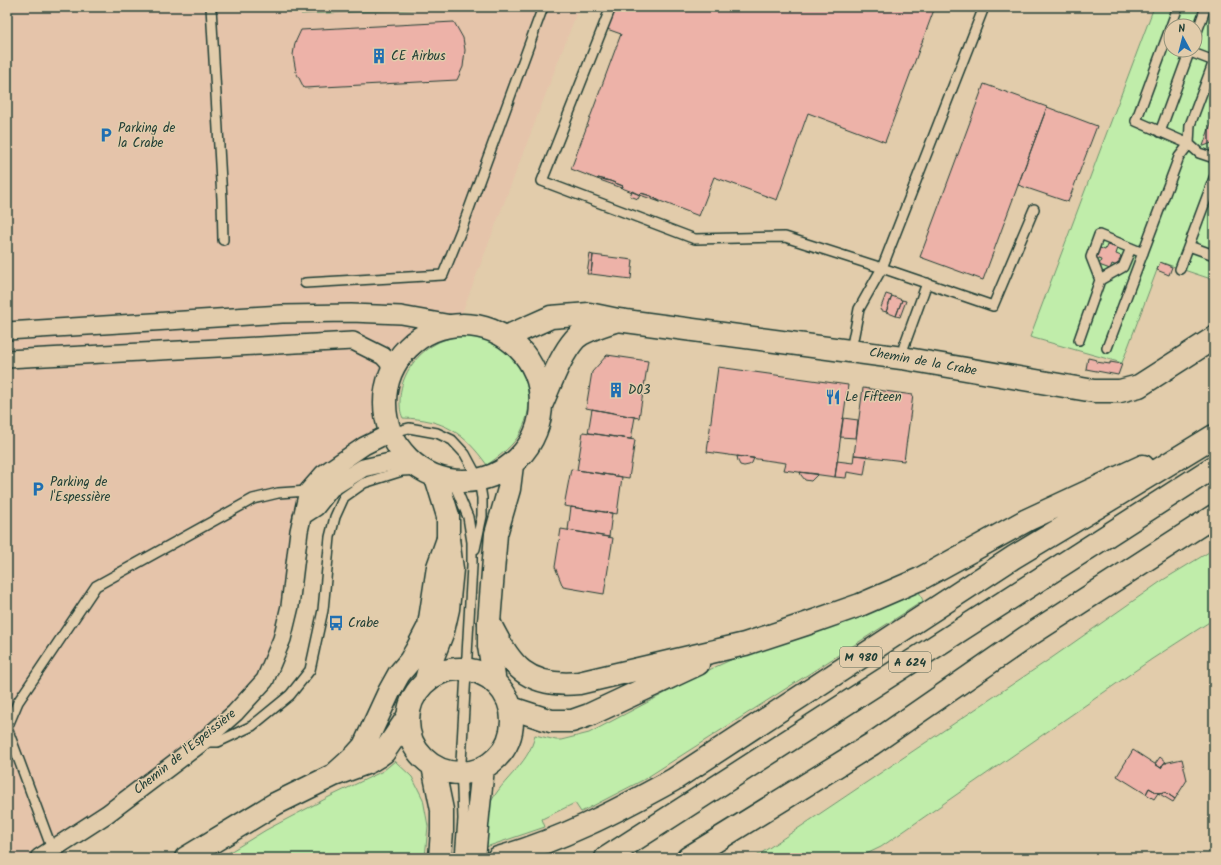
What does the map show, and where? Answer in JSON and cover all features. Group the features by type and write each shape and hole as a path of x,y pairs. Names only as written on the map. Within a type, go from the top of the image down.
{"main road":[{"name":"Chemin de la Crabe","path":"506,337 551,317 589,314 618,320 851,350 1094,391 1120,391 1139,386 1214,338"},
{"name":"Chemin de la Crabe","path":"542,403 566,352 576,338 594,328 618,320"},
{"path":"475,325 492,330 506,337 525,354 533,366 541,390 542,403 540,421 534,437 525,452 502,471 479,480 466,481 431,472 402,453 390,433 384,399 389,377 402,354 414,342 442,327 475,325"},
{"path":"489,622 498,642 513,662 533,677 544,682 554,684 580,683 745,644 860,605 892,592 933,572 1027,520 1214,434"},
{"name":"M 980","path":"498,858 582,828 631,804 673,780 1014,557 1119,494 1214,434"},
{"path":"495,682 490,646 489,622 496,534 509,489 512,464"},
{"name":"A 624","path":"606,858 1214,467"},
{"path":"426,680 430,662 443,631 448,609 452,569 448,539 448,516 431,472"},
{"path":"688,858 872,744 1025,638 1214,516"},
{"path":"334,775 364,746 389,692 410,661 429,626 438,566 448,539"},
{"path":"511,708 551,721 572,721 589,715 745,644"},
{"path":"186,858 275,804 334,775 377,758 384,752 396,736 407,718 411,702 418,689 426,680 447,670 466,669 482,673 495,682 502,690 511,708 512,726 508,743 498,757 483,768 462,774 447,772 433,766 422,757 413,746 408,732 407,718"},
{"path":"433,766 442,810 440,858"},
{"path":"474,858 470,817 483,768"}],"street":[{"path":"7,330 282,314 351,313 402,315 457,325"},
{"path":"7,359 353,340 383,356 394,367"},
{"name":"Chemin de l'Espeissière","path":"45,854 107,814 201,743 235,713 265,680 282,639 286,625 290,606 299,531 308,492 323,474 364,446 390,433"},
{"path":"302,516 316,507 331,488 363,468 390,462 431,472"}],"lane":[{"path":"211,7 223,240"},
{"path":"305,283 444,275 543,7"},
{"path":"612,7 542,181 695,239 785,237 993,306 1034,209"},
{"path":"851,350 859,309 882,268 984,7"},
{"path":"1175,18 1178,7"},
{"path":"1202,18 1206,7"},
{"path":"1163,56 1136,121 1189,144 1199,153 1214,158"},
{"path":"1107,348 1178,158 1189,144 1190,125 1214,61 1203,57"},
{"path":"1160,132 1186,58"},
{"path":"1180,269 1214,178"},
{"path":"1100,280 1091,257 1099,235 1143,253"},
{"path":"1189,246 1214,254"},
{"path":"1078,340 1100,280 1123,267 1131,248"},
{"path":"902,358 904,346 927,283"},
{"path":"390,433 409,428 437,433 452,440 465,454 479,480 482,498 482,516 472,566"},
{"path":"201,743 218,742 252,726 290,695 310,670 323,610 330,537 335,517 344,497 364,483 402,471 431,472 468,517 472,542 461,762 470,817 460,858"},
{"path":"45,854 8,728 18,702 96,586 252,499 278,493 308,492"}],"shaded area":[{"path":"7,7 579,7 460,318 425,326 388,359 377,396 373,434 302,516 265,680 50,858 7,858"}],"green space":[{"path":"300,7 483,7 301,14"},
{"path":"1154,7 1214,7 1214,280 1160,262 1122,363 1030,337"},
{"path":"456,336 482,339 497,345 515,360 526,381 529,404 523,427 514,442 487,465 470,444 452,430 430,421 403,418 401,412 400,403 403,383 415,360 440,341"},
{"path":"1214,549 1214,619 1152,659 881,847 858,858 754,858 1053,657 1163,580"},
{"path":"918,589 923,601 643,780 581,812 575,803 542,819 545,827 483,848 486,815 492,800 526,756 532,746 535,735 561,740 589,733 713,668 744,654"},
{"path":"395,761 412,777 423,799 428,826 425,858 220,858 266,830 383,771"}],"building":[{"path":"615,7 935,7 885,142 808,113 777,200 714,177 699,216 651,196 641,193 640,195 622,188 623,186 610,181 597,179 571,169 621,34 607,29"},
{"name":"CE Airbus","path":"454,22 463,38 465,50 463,67 457,80 304,88 296,72 293,55 295,43 301,30"},
{"path":"984,84 1047,107 983,280 920,257"},
{"path":"1047,107 1097,126 1068,202 1018,185"},
{"path":"1214,115 1214,142 1203,146"},
{"path":"598,178 623,186 622,188 597,179"},
{"path":"632,191 640,195 638,199 630,196"},
{"path":"641,193 651,196 660,202 640,195"},
{"path":"1107,245 1118,248 1116,254 1121,256 1117,266 1112,264 1110,269 1099,265 1101,260 1096,258 1100,248 1105,250"},
{"path":"590,254 593,255 591,274 587,274"},
{"path":"593,255 633,260 631,279 591,274"},
{"path":"1160,262 1172,267 1169,275 1157,270"},
{"path":"886,294 892,296 886,312 880,310"},
{"path":"892,296 902,300 896,316 886,312"},
{"path":"902,300 906,301 900,317 896,316"},
{"name":"D03","path":"607,355 648,361 639,418 586,408 592,372"},
{"path":"1088,358 1097,360 1096,362 1122,364 1118,375 1086,369"},
{"path":"718,367 848,385 835,477 784,470 786,463 707,452"},
{"path":"863,388 913,395 904,461 854,455"},
{"path":"592,409 635,417 631,439 588,433"},
{"path":"843,418 858,420 856,438 840,437"},
{"path":"583,432 635,440 629,478 577,470"},
{"path":"854,455 867,456 864,475 847,472 846,478 835,477 837,461 853,463"},
{"path":"737,456 754,458 752,463 744,466 740,465"},
{"path":"571,469 622,477 617,514 564,506"},
{"path":"800,472 818,474 811,481 805,480"},
{"path":"571,507 612,513 609,537 568,530"},
{"path":"561,529 613,538 604,594 563,587 555,567"},
{"path":"1133,750 1161,768 1164,763 1182,759 1187,780 1175,799 1165,792 1158,793 1149,788 1146,794 1117,776"},
{"path":"1160,757 1167,763 1164,763 1161,768 1155,764"},
{"path":"1149,788 1158,793 1154,799 1146,794"},
{"path":"1165,792 1175,799 1173,802 1158,793"}],"place":[{"name":"CE Airbus","path":"379,56"},
{"name":"Parking de la Crabe","path":"106,135"},
{"name":"D03","path":"616,390"},
{"name":"Le Fifteen","path":"833,397"},
{"name":"Parking de l'Espessière","path":"38,489"},
{"name":"Crabe","path":"336,623"}]}
